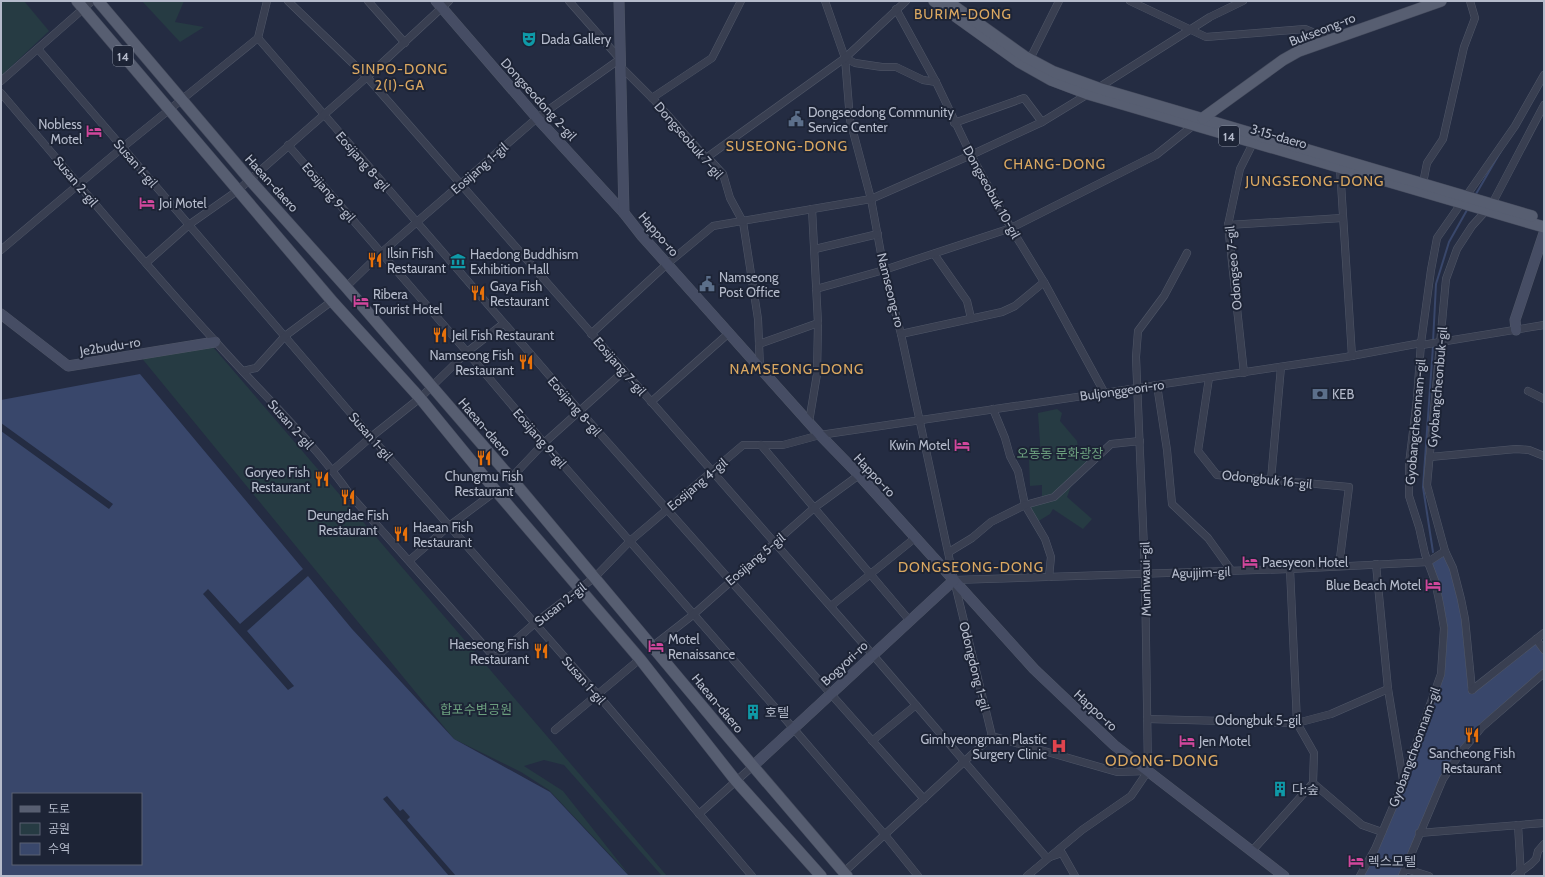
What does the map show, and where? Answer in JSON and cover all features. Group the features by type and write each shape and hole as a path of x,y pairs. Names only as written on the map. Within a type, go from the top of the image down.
{"main road":[{"name":"Haean-daero","path":"98,1 181,101 346,287 511,478 753,766 846,874"},
{"name":"Happo-ro","path":"619,1 624,213 667,264 820,435 859,475 1034,669 1114,745 1284,876"},
{"name":"3·15-daero","path":"934,1 1019,62 1051,80 1088,94 1340,168 1489,207 1544,219"},
{"name":"3·15-daero","path":"947,1 1030,59 1054,72 1098,88 1423,183 1464,200"},
{"name":"Bukseong-ro","path":"1203,118 1283,60 1329,40 1441,1"},
{"name":"14","path":"84,3 170,110"},
{"name":"Dongseodong 2-gil","path":"442,3 537,118 624,213"},
{"path":"170,110 237,191 332,301 420,398 496,491 640,659 736,781 821,876"},
{"name":"3·15-daero","path":"1489,207 1544,227"},
{"path":"1516,330 1515,320 1544,233"},
{"name":"Je2budu-ro","path":"1,314 68,366 215,342"},
{"name":"Bogyori-ro","path":"753,766 954,580"}],"street":[{"path":"1,250 123,147 258,38 267,1"},
{"name":"Eosijang 7-gil","path":"288,1 367,77 831,606 1048,858"},
{"path":"368,1 404,43"},
{"name":"Dongseobuk 7-gil","path":"569,1 652,98 706,158 723,174 730,198 743,222 758,318 760,368"},
{"path":"652,98 712,58 741,1"},
{"name":"Namseong-ro","path":"825,1 845,58 850,120 871,199 884,270 901,334 954,580"},
{"path":"706,158 845,58 906,1"},
{"path":"1030,59 1059,1"},
{"path":"1130,1 1141,3 1189,30 1206,37 1305,29 1329,40"},
{"path":"1098,88 1210,17 1243,1"},
{"path":"1423,183 1427,163 1443,139 1464,47 1476,18 1470,1"},
{"path":"1,81 38,49 84,3"},
{"path":"146,263 190,224 250,180 404,43 442,3"},
{"name":"Dongseobuk 10-gil","path":"896,9 936,82 954,123 971,155 1011,228 1044,282 1104,392"},
{"name":"Eosijang 8-gil","path":"258,38 503,324 729,581 924,799"},
{"name":"Susan 1-gil","path":"38,49 190,224 371,437 535,622 752,876"},
{"path":"845,58 854,63 882,67 896,67 924,80 936,82"},
{"name":"Eosijang 1-gil","path":"346,287 381,253 537,118 620,62"},
{"name":"Gyobangcheonnam-gil","path":"1360,876 1382,832 1403,780 1441,674 1444,628 1435,580 1428,562 1409,496 1409,464 1422,344 1431,270 1437,238 1515,126 1544,75"},
{"name":"Susan 2-gil","path":"1,93 215,342 333,470 352,496 495,658 535,622 595,577"},
{"path":"592,334 667,264 713,226 871,199 1042,122 1088,94"},
{"path":"954,123 1024,98 1042,122"},
{"name":"Gyobangcheonbuk-gil","path":"1536,640 1472,690 1462,602 1453,568 1445,551 1427,485 1446,279 1457,249 1472,226 1489,207 1544,105"},
{"path":"816,289 884,270 1011,228 1156,155 1203,118"},
{"name":"Odongseo 7-gil","path":"1244,372 1228,225 1240,169 1253,143"},
{"name":"Eosijang 9-gil","path":"288,145 544,443 793,728 885,835 918,876"},
{"path":"1340,168 1352,356"},
{"path":"809,422 817,374 818,324 812,209"},
{"path":"1228,225 1342,218"},
{"path":"815,249 878,234"},
{"name":"Munhwaui-gil","path":"1148,771 1145,574 1136,357 1138,331 1164,296 1187,253"},
{"path":"934,254 967,301 971,318"},
{"path":"901,334 1002,312 1015,306 1044,282"},
{"path":"243,371 256,368 285,336 332,301"},
{"path":"333,470 420,398 467,352 503,324"},
{"path":"759,344 818,324"},
{"path":"1440,342 1544,326"},
{"path":"651,402 729,333"},
{"name":"Buljonggeori-ro","path":"820,435 1104,392 1209,378 1440,342"},
{"path":"1272,480 1281,367"},
{"path":"511,478 544,443 624,371"},
{"name":"Odongbuk 16-gil","path":"1209,378 1198,451 1217,475 1349,486 1339,566"},
{"path":"1157,385 1168,450 1172,504 1208,538 1231,570"},
{"path":"1528,391 1544,399"},
{"path":"993,409 1005,438 1010,456 1018,471 1025,505 1044,539 1051,557 1049,577"},
{"name":"Eosijang 4-gil","path":"595,577 630,541 743,445 783,445 820,435"},
{"path":"949,552 972,538 991,522 1025,505 1054,497 1111,444 1140,442"},
{"path":"761,445 910,621"},
{"path":"1430,457 1516,449 1529,450 1544,456"},
{"name":"Eosijang 5-gil","path":"652,646 694,614 729,581 814,508 859,475"},
{"path":"410,560 449,526 496,491"},
{"path":"831,606 915,538"},
{"path":"1428,562 1445,551"},
{"name":"Agujjim-gil","path":"954,580 1290,569 1428,562"},
{"path":"1376,564 1388,689 1403,780"},
{"path":"1252,852 1313,783 1314,753 1297,723 1290,569"},
{"name":"Odongdong 1-gil","path":"954,580 992,736"},
{"path":"1544,633 1536,640 1544,650"},
{"path":"555,730 640,659"},
{"path":"1429,876 1404,873 1442,779 1461,752 1482,727 1544,673"},
{"name":"Odongbuk 5-gil","path":"1147,720 1297,723 1331,714 1388,689"},
{"path":"872,741 916,705"},
{"path":"846,874 885,835 992,736 1117,772 1148,771"},
{"path":"699,814 753,766"},
{"path":"1027,876 1082,830 1131,796 1148,771"},
{"path":"1313,783 1362,826 1382,832"},
{"path":"1419,833 1544,823"},
{"path":"1518,825 1520,875"},
{"path":"1520,875 1536,859 1538,851 1544,844"},
{"path":"1048,858 1062,853 1075,876"}],"green space":[{"path":"1,1 24,1 49,31 1,76"},
{"path":"142,1 184,1 175,22 204,27 180,42"},
{"name":"합포수변공원","path":"213,347 667,876 662,876 564,765 544,760 524,766 563,791 630,876 549,790 521,772 454,739 140,356"},
{"name":"오동동 문화광장","path":"1057,409 1062,413 1060,421 1077,441 1080,460 1085,459 1091,453 1095,454 1096,457 1070,479 1071,486 1067,497 1092,519 1083,529 1053,509 1050,514 1037,522 1029,507 1042,501 1042,485 1030,486 1029,460 1041,458 1038,413"}],"water":[{"path":"140,374 303,569 240,624 208,589 203,594 288,690 294,686 247,631 308,576 352,629 454,739 550,792 629,876 456,876 407,820 410,817 403,809 400,811 387,796 383,799 449,876 1,876 1,431 109,509 113,504 1,423 1,400"},
{"path":"1445,551 1461,599 1472,690 1536,639 1544,646 1544,673 1486,723 1443,779 1402,876 1360,876 1375,849 1441,674 1444,628 1428,562"}],"waterway":[{"path":"1476,194 1501,151"},
{"path":"1433,342 1436,284 1449,242 1467,210"},
{"path":"1433,346 1423,487 1433,552"}],"place":[{"name":"Dada Gallery","path":"529,39"},
{"name":"Dongseodong Community Service Center","path":"796,119"},
{"name":"Nobless Motel","path":"94,131"},
{"name":"Joi Motel","path":"147,203"},
{"name":"Ilsin Fish Restaurant","path":"375,260"},
{"name":"Haedong Buddhism Exhibition Hall","path":"458,261"},
{"name":"Namseong Post Office","path":"707,284"},
{"name":"Gaya Fish Restaurant","path":"478,293"},
{"name":"Ribera Tourist Hotel","path":"361,301"},
{"name":"Jeil Fish Restaurant","path":"440,335"},
{"name":"Namseong Fish Restaurant","path":"526,362"},
{"name":"KEB","path":"1320,394"},
{"name":"Kwin Motel","path":"962,445"},
{"name":"Chungmu Fish Restaurant","path":"484,458"},
{"name":"Goryeo Fish Restaurant","path":"322,479"},
{"name":"Deungdae Fish Restaurant","path":"348,497"},
{"name":"Haean Fish Restaurant","path":"401,534"},
{"name":"Paesyeon Hotel","path":"1250,562"},
{"name":"Blue Beach Motel","path":"1433,585"},
{"name":"Motel Renaissance","path":"656,646"},
{"name":"Haeseong Fish Restaurant","path":"541,651"},
{"name":"호텔","path":"753,712"},
{"name":"Sancheong Fish Restaurant","path":"1472,735"},
{"name":"Jen Motel","path":"1187,741"},
{"name":"Gimhyeongman Plastic Surgery Clinic","path":"1059,746"},
{"name":"다:숲","path":"1280,789"},
{"name":"렉스모텔","path":"1356,861"}],"district":[{"name":"BURIM-DONG","path":"963,14"},
{"name":"SINPO-DONG 2(I)-GA","path":"400,78"},
{"name":"SUSEONG-DONG","path":"787,146"},
{"name":"CHANG-DONG","path":"1055,164"},
{"name":"JUNGSEONG-DONG","path":"1315,181"},
{"name":"NAMSEONG-DONG","path":"797,369"},
{"name":"DONGSEONG-DONG","path":"971,567"},
{"name":"ODONG-DONG","path":"1162,761"}]}
